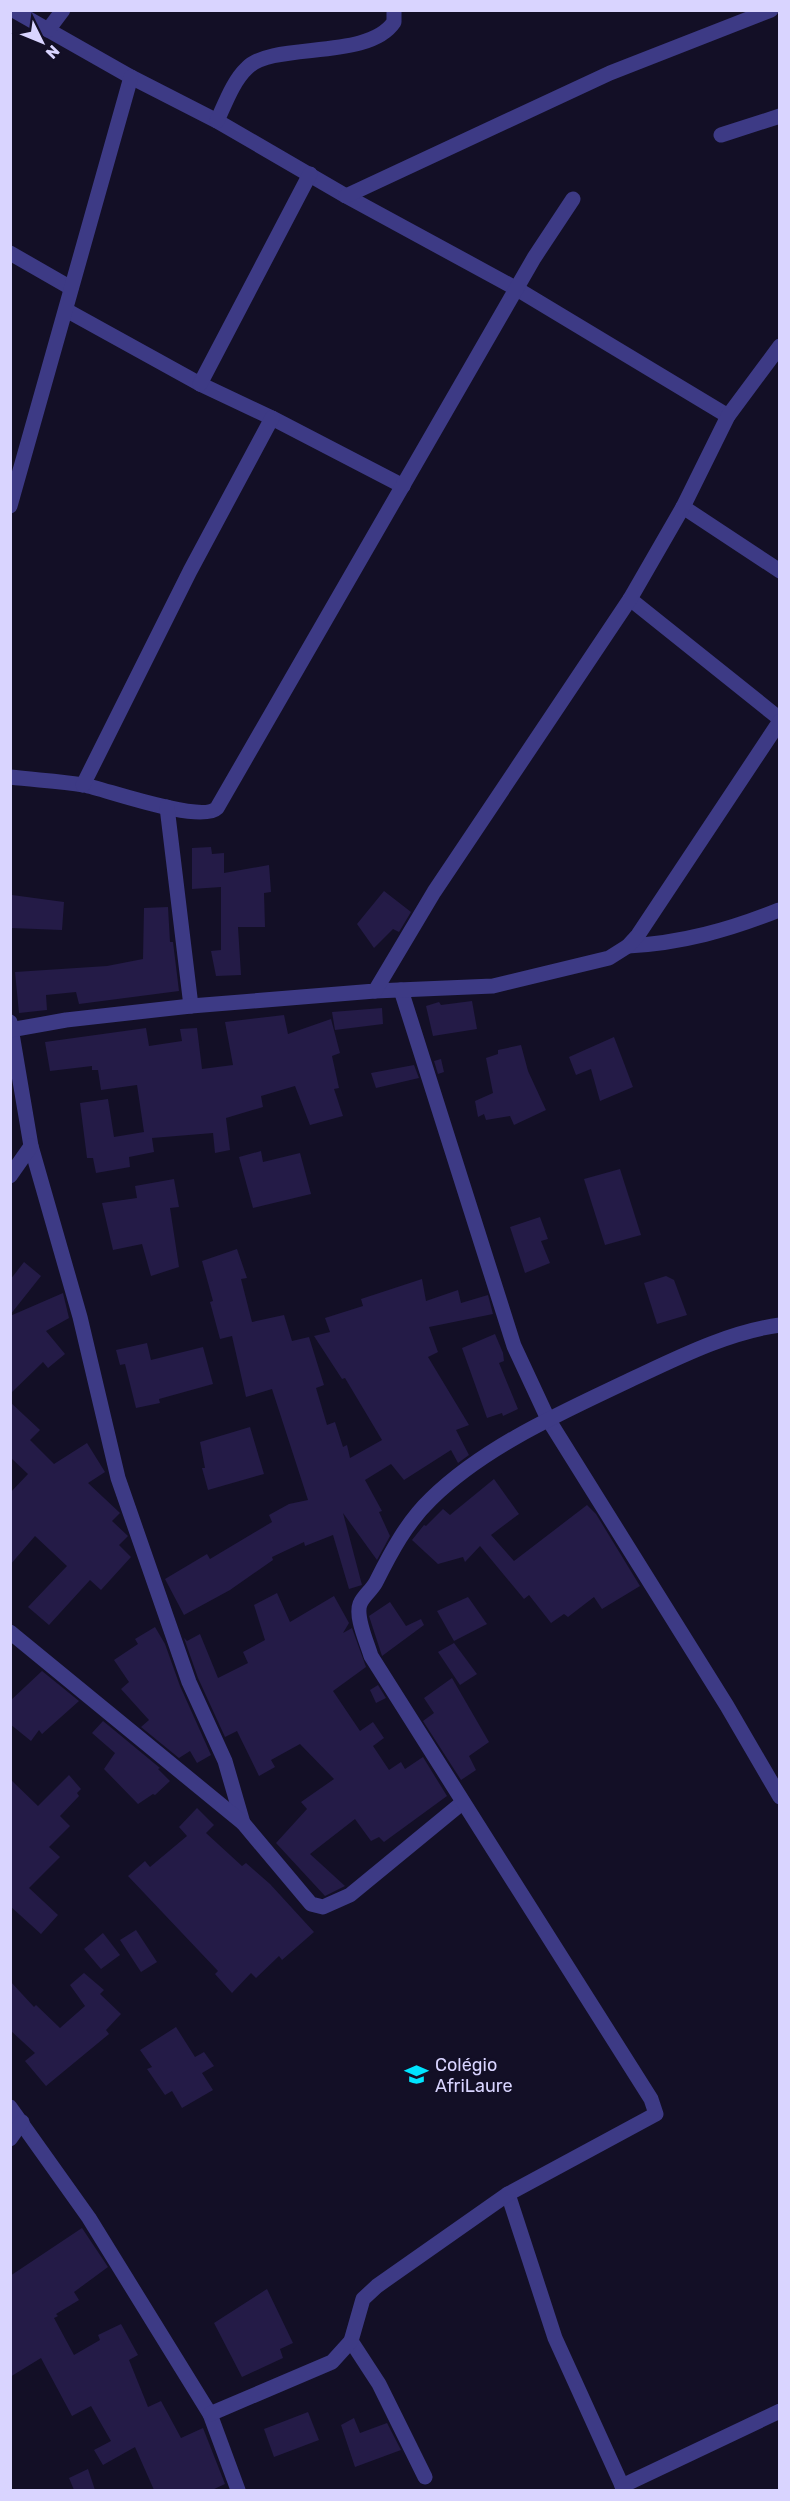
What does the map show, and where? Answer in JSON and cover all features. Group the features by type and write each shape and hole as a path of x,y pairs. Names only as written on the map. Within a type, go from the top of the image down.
{"street":[{"path":"13,10 517,289 728,416"},
{"path":"48,30 63,10"},
{"path":"217,121 240,76 255,62 342,47 381,35 394,22 394,10"},
{"path":"346,196 610,73 771,10"},
{"path":"10,506 131,77"},
{"path":"721,135 780,116"},
{"path":"200,384 310,174"},
{"path":"10,777 82,785 167,807 207,814 217,808 517,289 573,199"},
{"path":"10,253 71,288"},
{"path":"66,310 200,384 272,418 402,486"},
{"path":"375,990 434,892 630,599 683,507 728,416 780,346"},
{"path":"82,785 190,571 272,418"},
{"path":"683,507 780,571"},
{"path":"243,1823 225,1761 189,1682 118,1478 80,1317 31,1146 11,1027 191,1006 375,990 493,986 609,958 628,946 638,935 780,720 630,599"},
{"path":"167,807 191,1006"},
{"path":"628,946 664,944 709,936 779,910"},
{"path":"401,990 514,1346 548,1419 778,1790"},
{"path":"10,1176 31,1146"},
{"path":"210,2414 332,2362 351,2341 363,2299 377,2286 508,2194 654,2117 656,2108 371,1656 365,1632 358,1618 360,1604 375,1584 392,1548 430,1499 467,1469 548,1419 674,1360 761,1327 780,1324"},
{"path":"10,1632 243,1823 311,1904 322,1907 350,1895 462,1803"},
{"path":"10,2107 89,2218 210,2414 238,2490"},
{"path":"10,2139 22,2122"},
{"path":"508,2194 555,2338 623,2488 780,2411"},
{"path":"351,2341 379,2384 425,2477"}],"building":[{"path":"211,847 212,854 224,853 224,873 269,865 271,892 264,893 265,927 238,927 241,975 216,976 211,951 221,950 221,887 192,889 192,848"},
{"path":"384,891 411,912 399,932 393,929 374,948 357,924"},
{"path":"12,895 64,902 62,930 11,928"},
{"path":"168,907 170,942 173,942 179,991 79,1004 76,992 46,995 47,1010 19,1013 15,972 107,966 143,959 144,908"},
{"path":"472,1001 477,1029 433,1036 426,1006 439,1002 441,1005"},
{"path":"382,1008 383,1024 335,1030 332,1012"},
{"path":"284,1015 288,1034 331,1019 340,1053 332,1056 339,1088 334,1089 343,1116 310,1125 295,1086 261,1096 263,1107 226,1118 230,1150 215,1153 213,1133 152,1138 154,1152 129,1157 130,1167 96,1173 93,1158 87,1158 80,1103 108,1099 114,1137 144,1132 137,1085 101,1090 98,1070 92,1070 92,1066 50,1071 45,1042 146,1028 149,1046 182,1041 180,1029 197,1028 202,1069 233,1065 225,1022"},
{"path":"614,1037 633,1087 600,1101 591,1069 576,1075 569,1057"},
{"path":"521,1045 528,1071 546,1110 514,1125 510,1116 486,1120 484,1114 478,1117 475,1101 493,1093 486,1058 498,1054 498,1050"},
{"path":"441,1059 444,1072 438,1074 434,1061"},
{"path":"414,1065 419,1078 376,1088 371,1073"},
{"path":"261,1151 263,1162 300,1153 311,1194 253,1208 239,1157"},
{"path":"620,1169 641,1235 605,1245 584,1179"},
{"path":"174,1179 179,1207 170,1208 179,1267 151,1276 142,1244 113,1250 102,1203 137,1198 135,1186"},
{"path":"540,1217 548,1239 541,1241 550,1263 525,1273 510,1227"},
{"path":"237,1249 247,1278 241,1279 252,1322 284,1315 292,1341 309,1337 324,1385 316,1388 327,1425 335,1422 343,1447 347,1445 350,1458 382,1440 345,1378 342,1379 314,1336 330,1332 325,1318 363,1306 361,1299 422,1279 426,1301 458,1290 461,1303 488,1295 493,1314 429,1327 438,1352 428,1357 469,1425 456,1430 469,1455 458,1463 451,1450 404,1480 391,1464 365,1480 382,1511 379,1512 390,1536 377,1560 343,1513 362,1585 349,1589 333,1535 305,1546 304,1542 272,1557 273,1560 230,1590 184,1615 165,1579 207,1554 210,1559 272,1522 269,1515 289,1504 308,1500 272,1389 246,1397 232,1336 220,1339 202,1261"},
{"path":"24,1262 41,1276 10,1315 10,1280"},
{"path":"666,1276 674,1280 687,1315 657,1324 644,1283"},
{"path":"63,1293 69,1318 46,1331 65,1354 48,1368 43,1362 10,1394 10,1316"},
{"path":"495,1334 503,1353 504,1361 499,1363 518,1409 503,1416 502,1413 487,1418 462,1348"},
{"path":"147,1343 151,1360 203,1347 213,1384 159,1399 160,1403 136,1408 125,1364 120,1365 116,1350"},
{"path":"10,1402 40,1430 30,1440 54,1464 87,1443 105,1472 88,1483 120,1513 112,1521 128,1536 119,1545 131,1557 101,1590 90,1580 49,1625 28,1607 67,1566 35,1536 10,1565 10,1493 28,1474 10,1457"},
{"path":"250,1427 264,1474 208,1490 202,1468 205,1468 200,1442"},
{"path":"494,1479 519,1514 491,1535 514,1561 587,1505 596,1514 640,1586 602,1609 594,1597 568,1617 564,1614 551,1623 529,1595 524,1599 480,1546 465,1562 463,1557 438,1564 412,1540 424,1525 426,1526 443,1509 450,1515"},
{"path":"277,1593 290,1622 334,1596 349,1623 343,1633 352,1628 366,1667 333,1691 360,1731 373,1722 384,1738 373,1746 389,1770 401,1762 405,1769 423,1757 447,1796 384,1842 379,1837 371,1841 355,1819 310,1854 345,1886 325,1896 276,1843 307,1809 301,1802 334,1779 300,1744 271,1760 275,1767 259,1776 237,1731 225,1737 198,1678 184,1638 187,1641 200,1634 218,1678 248,1663 243,1652 265,1640 254,1605"},
{"path":"468,1597 487,1624 454,1641 437,1611"},
{"path":"390,1602 406,1626 421,1619 424,1625 382,1656 369,1616"},
{"path":"155,1627 165,1644 180,1686 211,1755 197,1763 190,1751 179,1758 141,1727 149,1720 121,1689 129,1682 114,1660 138,1644 135,1639"},
{"path":"454,1643 477,1674 460,1685 438,1652"},
{"path":"42,1671 79,1701 42,1734 39,1730 31,1741 10,1724 10,1701"},
{"path":"452,1678 489,1742 469,1756 476,1770 461,1780 423,1721 434,1713 424,1698"},
{"path":"378,1685 386,1698 376,1703 370,1690"},
{"path":"103,1721 160,1768 158,1769 170,1781 155,1795 153,1794 138,1804 104,1769 115,1753 92,1733"},
{"path":"69,1775 81,1789 77,1793 79,1796 60,1816 70,1826 49,1847 60,1857 29,1888 58,1915 41,1934 10,1906 10,1779 38,1806"},
{"path":"197,1808 214,1825 206,1833 242,1866 246,1863 270,1884 314,1932 282,1960 279,1956 256,1978 251,1973 232,1993 215,1974 218,1971 128,1876 145,1861 150,1867 187,1836 179,1827"},
{"path":"136,1930 157,1962 141,1972 120,1940"},
{"path":"103,1933 120,1955 101,1969 84,1949"},
{"path":"84,1973 104,1990 100,1994 121,2014 106,2030 109,2034 46,2086 25,2061 35,2053 10,2030 10,1981 34,2007 36,2005 60,2028 85,2006 70,1985"},
{"path":"176,2027 195,2057 204,2052 214,2066 202,2073 213,2090 182,2108 172,2091 165,2095 147,2069 152,2067 140,2050"},
{"path":"82,2228 108,2267 74,2292 79,2300 56,2314 58,2316 54,2318 74,2355 100,2340 98,2335 121,2324 138,2355 129,2360 148,2407 161,2401 181,2438 203,2428 225,2484 212,2490 154,2490 135,2447 103,2465 94,2450 111,2441 91,2406 72,2416 41,2358 10,2377 10,2276"},
{"path":"267,2289 293,2343 280,2349 283,2358 242,2377 214,2323"},
{"path":"308,2412 319,2440 274,2457 264,2429"},
{"path":"354,2418 360,2433 387,2423 401,2450 355,2467 341,2425"},
{"path":"88,2469 95,2490 74,2490 69,2478"}],"place":[{"name":"Colégio AfriLaure","path":"417,2075"}]}
